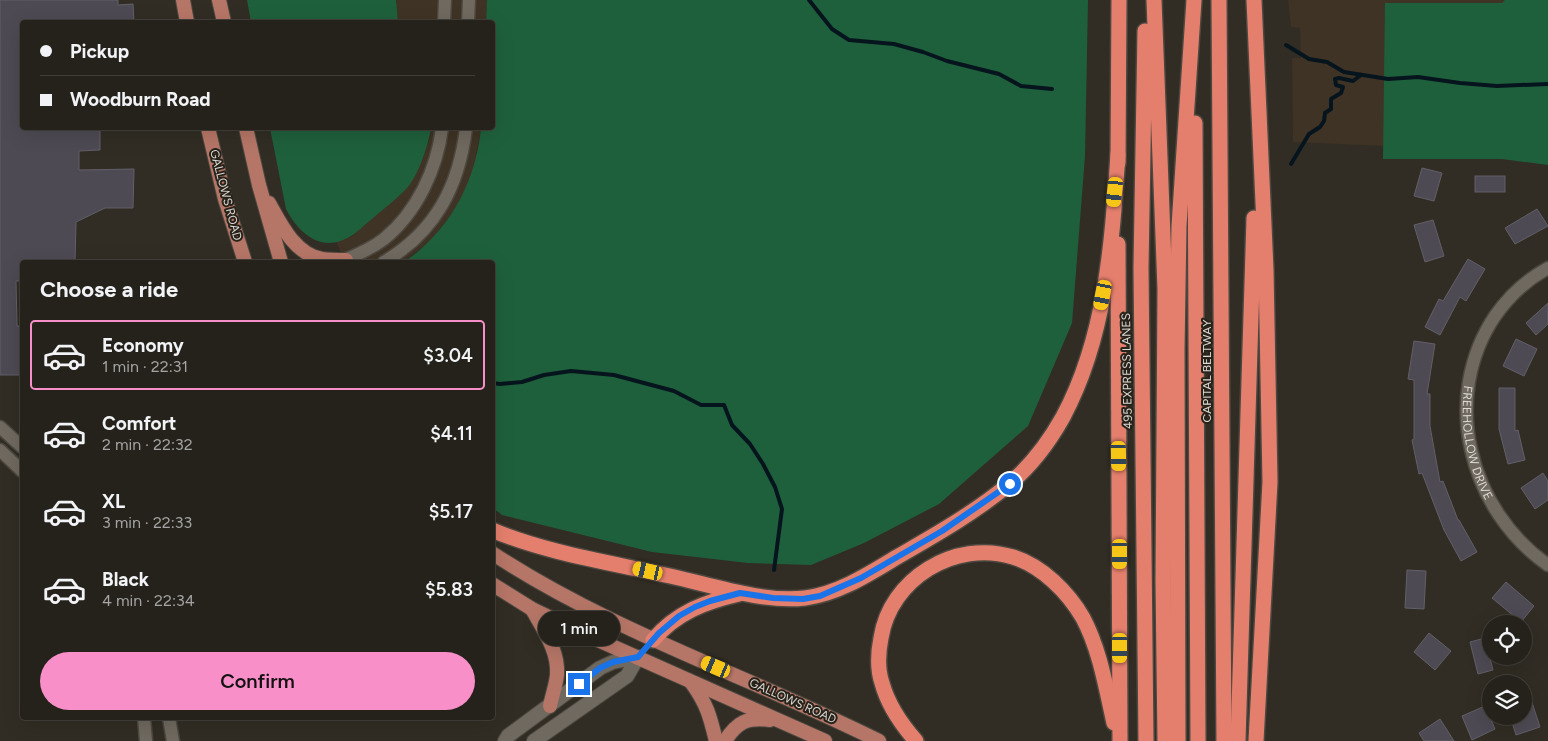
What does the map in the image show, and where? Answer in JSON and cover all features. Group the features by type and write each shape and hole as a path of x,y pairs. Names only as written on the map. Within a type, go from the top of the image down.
{"highway":[{"path":"1119,0 1119,741"},
{"name":"495 EXPRESS LANES","path":"1146,0 1141,268 1146,741"},
{"path":"1154,0 1165,289 1163,572 1165,741"},
{"path":"1178,741 1177,349 1179,226 1194,0"},
{"path":"1194,0 1198,741"},
{"name":"CAPITAL BELTWAY","path":"1220,0 1224,741"},
{"path":"1254,0 1266,270 1270,482 1256,741"},
{"path":"1238,741 1258,97"},
{"path":"495,531 532,544 740,593 773,598 803,599 820,596 861,578 942,531 1010,484 1033,460 1050,438 1063,416 1093,344 1100,311 1108,262 1118,154"},
{"path":"916,741 903,726 891,706 881,682 878,659 883,624 892,603 909,583 924,570 942,561 956,557 981,554 1012,556 1040,570 1067,596 1082,617 1091,635 1104,676 1119,741"},
{"path":"654,640 679,616 695,607 740,593"}],"main road":[{"path":"183,0 187,20"},
{"path":"219,0 224,20"},
{"name":"GALLOWS ROAD","path":"208,130 225,199 244,260"},
{"path":"246,130 259,185 280,260"},
{"path":"259,185 279,222 295,244 312,256 333,260"},
{"name":"GALLOWS ROAD","path":"495,556 528,577 654,640 793,700 879,741"},
{"name":"GALLOWS ROAD","path":"495,586 532,608 589,636 825,741"},
{"path":"532,608 548,639 556,661 556,681 550,706"},
{"path":"638,657 654,640"},
{"path":"691,682 707,707 716,741"},
{"path":"725,741 735,727 743,721 762,719 783,722"}],"street":[{"path":"444,20 445,0"},
{"path":"468,0 468,20"},
{"path":"345,260 368,249 384,238 411,209 429,178 442,130"},
{"path":"387,260 405,248 422,231 436,216 446,200 461,159 466,130"},
{"name":"FREEHOLLOW DRIVE","path":"1548,268 1538,273 1516,291 1501,308 1490,325 1477,349 1472,364 1466,411 1468,437 1473,459 1492,505 1520,542 1548,565"},
{"path":"0,427 20,445"},
{"path":"0,450 20,468"},
{"path":"504,741 600,668 613,662 638,657"},
{"path":"534,741 552,736 627,676 638,657"},
{"path":"536,717 552,736"},
{"path":"144,720 146,741"},
{"path":"169,720 172,741"}],"shaded area":[{"path":"396,0 487,0 486,20 398,20"},
{"path":"1288,0 1548,0 1548,153 1293,142 1292,58 1301,58 1300,28 1291,27"},
{"path":"431,130 481,130 474,167 463,196 449,218 432,239 406,260 344,260 336,241 351,237 407,187 421,163"}],"green space":[{"path":"247,0 396,0 398,20 251,20"},
{"path":"487,0 1088,0 1085,156 1072,323 1028,426 939,504 864,543 811,565 748,563 652,552 502,515 495,510 495,260 407,260 435,235 458,203 467,186 473,167 481,130 495,130 495,20 486,20"},
{"path":"1505,0 1548,0 1548,165 1502,159 1383,159 1385,3 1502,3"},
{"path":"270,130 431,130 422,159 407,188 354,234 340,241 330,243 312,239 291,218 286,209"}],"building":[{"path":"0,0 118,0 118,5 133,4 134,20 20,20 20,130 100,130 100,150 79,151 79,170 134,169 133,208 105,208 76,222 75,260 20,260 20,281 16,281 17,326 20,326 20,375 0,375"},
{"path":"1422,168 1442,173 1434,201 1414,196"},
{"path":"1475,176 1505,176 1505,192 1475,192"},
{"path":"1537,209 1548,226 1515,244 1505,228"},
{"path":"1433,220 1444,256 1425,262 1414,225"},
{"path":"1468,259 1485,269 1466,301 1460,297 1440,335 1425,327 1439,299 1443,301"},
{"path":"1548,303 1548,324 1536,335 1526,323"},
{"path":"1516,339 1537,349 1524,376 1503,366"},
{"path":"1414,341 1435,344 1427,394 1430,394 1430,426 1440,482 1443,481 1458,520 1477,552 1461,561 1444,530 1422,473 1419,474 1412,440 1414,439 1414,380 1408,379"},
{"path":"1499,388 1515,388 1515,431 1518,430 1525,460 1508,464 1499,429"},
{"path":"1543,473 1548,481 1548,500 1535,509 1521,488"},
{"path":"1407,570 1426,571 1424,609 1405,608"},
{"path":"1506,582 1534,606 1527,615 1513,615 1492,598"},
{"path":"1429,633 1451,651 1435,670 1414,652"},
{"path":"1482,639 1482,665 1492,665 1493,670 1478,674 1470,642"},
{"path":"1532,702 1540,727 1516,735 1513,725 1532,725"},
{"path":"1482,707 1482,725 1493,725 1495,729 1472,740 1462,716"},
{"path":"1440,719 1454,741 1424,741 1419,733"}],"waterway":[{"path":"809,0 832,29 849,40 894,44 947,61 999,74 1021,86 1052,89"},
{"path":"1286,45 1309,59 1327,62 1344,72 1388,79 1418,77 1497,86 1548,84"},
{"path":"1291,164 1309,134 1320,127 1324,121 1325,113 1331,109 1331,99 1341,93 1343,87 1336,85 1335,79 1353,81 1361,75"},
{"path":"495,383 522,382 544,375 571,371 614,375 674,391 701,405 724,405 732,425 750,444 763,464 775,487 782,509 774,570"}],"route":[{"path":"579,684 600,668 613,662 638,657 659,633 679,616 710,601 740,593 773,598 803,599 820,596 861,578 942,531 1010,484"}]}
